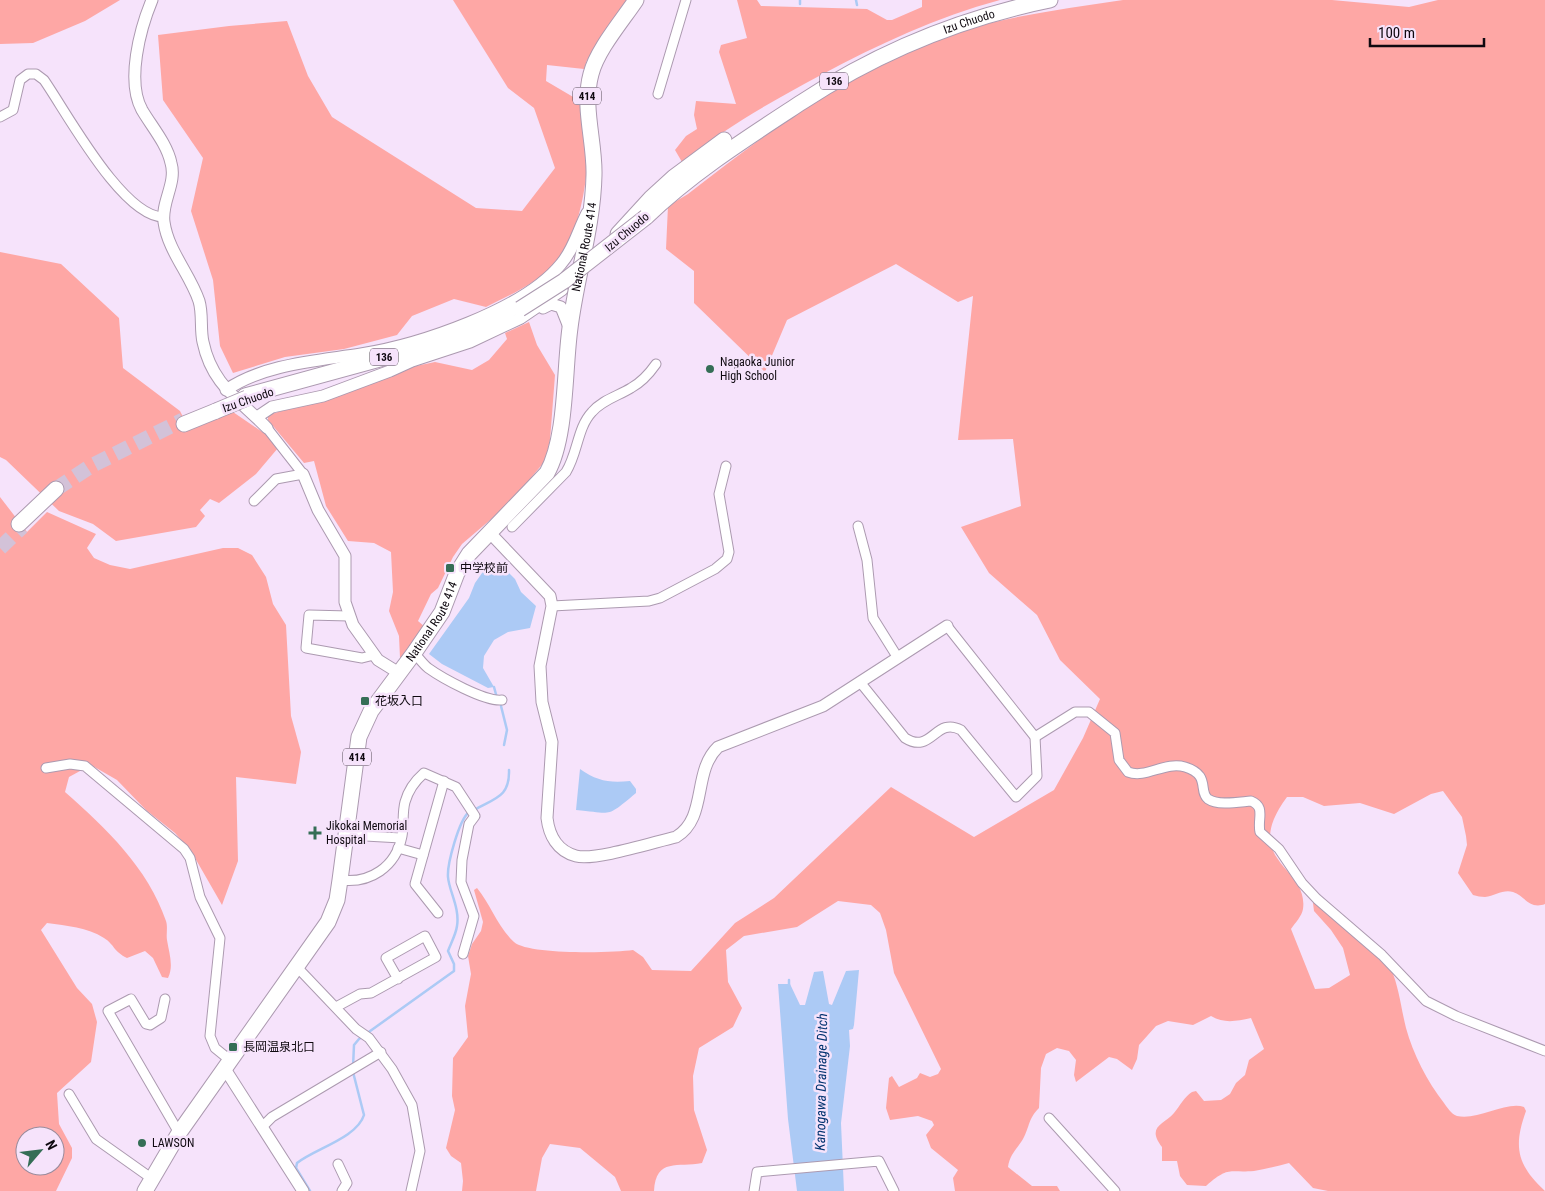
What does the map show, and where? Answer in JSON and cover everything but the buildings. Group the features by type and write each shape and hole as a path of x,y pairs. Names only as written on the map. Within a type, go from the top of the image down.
{"highway":[{"name":"National Route 414","path":"148,1185 179,1133 328,922 337,900 359,737 371,711 442,612 457,573 469,554 547,473 555,457 560,437 570,329 579,269 592,204 594,156 587,100 588,83 599,55 636,0"},
{"name":"Izu Chuodo","path":"248,396 456,340 477,332 564,281 708,164 802,98 860,61 904,40 972,16 1030,0"},
{"name":"Izu Chuodo","path":"802,98 862,65 906,44 974,20 1050,0"},
{"path":"579,269 625,227 651,198 696,159 765,114 802,98"},
{"path":"579,269 651,224 712,171 802,98"},
{"path":"588,228 595,242 602,247"},
{"name":"Izu Chuodo","path":"183,422 248,396 431,345 519,308"},
{"path":"248,396 267,384 362,354"},
{"path":"303,382 412,361"},
{"path":"20,525 57,491"}],"street":[{"path":"152,0 136,64 135,79 138,100 171,161 172,182 164,217 170,243 199,301 205,351 212,370 226,390 268,428 303,474 318,510 345,556 345,602 349,616 374,655 398,673"},
{"path":"658,94 686,0"},
{"path":"0,117 13,110 20,80 28,74 36,74 44,80 117,188 146,214 156,218 164,217"},
{"path":"519,308 538,285 568,255 592,204"},
{"path":"519,308 532,292 579,269"},
{"path":"257,417 266,409 323,396 412,361 470,342 579,269"},
{"path":"226,390 279,369 362,354 426,338 519,308 554,304 565,312 570,329"},
{"path":"512,527 566,472 573,462 582,431 590,414 608,400 644,380 656,364"},
{"path":"552,606 649,601 660,598 723,564 729,552 719,494 726,466"},
{"path":"254,501 276,479 303,474"},
{"path":"858,526 871,583 873,618 898,658"},
{"path":"490,533 546,590 552,606 540,666 542,702 552,742 547,818 549,830 556,843 565,851 576,856 598,855 676,837 684,832 694,818 707,761 718,747 823,706 860,682 898,658 947,626 1035,737 1037,776 1016,797 961,730 945,726 927,740 910,741 904,738 860,682"},
{"path":"349,616 309,614 306,648 362,658 374,655"},
{"path":"414,653 428,668 493,701 502,700"},
{"path":"1035,737 1075,712 1089,712 1115,733 1119,760 1128,772 1136,774 1167,765 1185,767 1199,775 1203,780 1205,795 1210,800 1220,802 1251,800 1255,802 1260,809 1260,832 1278,849 1302,883 1382,955 1426,1001 1456,1016 1545,1051"},
{"path":"46,768 70,764 85,766 184,849 190,858 200,898 220,938 210,1036 215,1048 228,1065 262,1127 303,1191"},
{"path":"340,880 353,882 372,876 386,867 398,848 401,838 405,801 410,790 424,773 460,790 476,816 469,824 462,860 461,882 474,916 463,954"},
{"path":"438,913 415,884 444,781"},
{"path":"347,835 401,838"},
{"path":"398,848 423,855"},
{"path":"336,1007 360,994 371,993 436,957 425,936 386,958 398,978"},
{"path":"296,966 380,1052 412,1105 420,1150 411,1191"},
{"path":"165,999 162,1018 150,1025 146,1024 131,999 108,1011 179,1133"},
{"path":"262,1127 272,1117 380,1052"},
{"path":"69,1094 96,1139 148,1185"},
{"path":"1049,1118 1115,1191"},
{"path":"754,1191 757,1172 879,1161 894,1191"},
{"path":"338,1164 347,1183 342,1191"}],"shaded area":[{"path":"0,0 120,0 85,21 33,43 0,44"},
{"path":"453,0 627,0 587,60 584,69 547,65 546,81 580,101 587,150 586,178 582,203 574,230 563,253 541,276 514,293 486,307 454,299 412,316 397,335 344,349 285,357 233,373 220,346 213,280 191,211 203,158 163,100 158,35 287,21 308,76 332,117 476,208 522,211 555,168 534,108 508,88"},
{"path":"737,0 757,0 761,6 867,9 887,20 892,20 922,7 922,0 1000,0 931,23 843,64 749,116 682,162 675,150 686,136 697,129 694,115 696,101 736,104 719,52 721,45 747,38"},
{"path":"1123,0 1332,0 1409,7 1438,0 1545,0 1545,904 1531,904 1509,891 1485,897 1473,895 1458,873 1467,845 1462,817 1443,791 1431,794 1394,814 1360,803 1324,806 1303,797 1287,797 1274,819 1270,836 1273,850 1279,861 1296,882 1302,895 1303,909 1300,917 1291,929 1315,989 1329,988 1350,975 1343,948 1331,930 1314,911 1313,903 1316,901 1391,969 1412,1048 1426,1076 1451,1112 1457,1116 1465,1117 1509,1107 1524,1107 1526,1111 1520,1135 1520,1155 1528,1173 1545,1191 1328,1191 1313,1188 1289,1163 1254,1171 1224,1173 1206,1186 1187,1185 1180,1176 1177,1161 1162,1161 1162,1147 1156,1135 1156,1130 1192,1092 1196,1091 1204,1101 1221,1100 1230,1094 1236,1083 1245,1075 1249,1060 1264,1049 1251,1018 1226,1021 1211,1016 1193,1025 1168,1021 1156,1026 1139,1045 1137,1059 1132,1070 1117,1059 1109,1057 1076,1082 1074,1075 1076,1060 1069,1051 1057,1048 1046,1054 1041,1068 1039,1108 1033,1116 1023,1139 1012,1155 1008,1167 1032,1186 1057,1186 1060,1191 955,1191 953,1178 958,1170 931,1148 926,1135 934,1125 932,1121 918,1116 890,1120 886,1108 889,1078 892,1076 899,1087 917,1078 920,1073 930,1077 938,1074 941,1069 894,973 886,930 880,913 871,905 838,901 797,927 744,936 726,950 728,982 742,1008 733,1027 699,1048 693,1076 694,1110 707,1150 702,1163 670,1166 664,1169 659,1173 654,1191 621,1191 615,1177 580,1148 550,1144 542,1158 536,1191 462,1191 461,1163 451,1156 446,1148 455,1110 452,1096 453,1058 468,1037 465,1006 471,974 468,956 472,944 481,931 483,922 474,890 477,888 508,936 522,946 571,952 633,950 643,957 652,970 691,971 735,923 774,898 891,787 974,837 1054,790 1083,738 1100,699 1060,660 1037,615 989,573 961,527 1021,506 1013,439 958,440 973,296 958,302 896,264 787,320 765,372 694,303 694,271 666,249 668,206 688,194 755,143 825,95 899,55 938,39 978,26 1032,14"},
{"path":"0,252 61,264 119,318 123,368 180,411 188,427 233,412 271,438 278,448 256,474 219,503 210,499 200,510 205,516 196,527 116,541 93,524 59,511 6,460 0,457"},
{"path":"529,322 537,345 555,375 550,440 545,461 510,503 462,544 453,557 438,588 431,594 418,621 425,627 407,655 400,658 399,636 389,611 393,592 391,552 374,543 348,541 326,506 314,461 304,463 268,420 268,415 336,395 416,366 435,362 472,370 489,360 507,339 505,333"},
{"path":"0,497 27,532 47,512 96,534 87,548 94,558 110,565 130,569 223,548 238,548 252,555 266,577 273,604 286,625 291,716 301,752 296,784 236,777 238,861 222,905 191,851 175,833 146,810 117,780 91,765 69,777 65,792 96,820 124,850 137,866 158,902 167,923 171,969 168,978 162,977 153,958 145,951 127,958 104,938 84,929 47,923 41,930 77,988 92,1004 97,1022 91,1062 57,1093 60,1126 15,1126 15,1176 63,1176 56,1191 0,1191"},
{"path":"65,1135 72,1148 72,1158 65,1172"}],"water":[{"path":"497,561 515,579 521,592 536,606 530,628 508,632 494,640 484,656 483,668 494,687 488,688 442,664 429,654 469,598 475,583 489,563"},
{"path":"580,769 604,780 616,782 630,781 636,789 636,793 613,811 603,813 576,810"},
{"name":"Kanogawa Drainage Ditch","path":"859,970 854,1025 853,1029 849,1030 850,1046 841,1123 844,1191 797,1191 788,1119 778,984 790,984 800,1005 805,1005 814,972 823,971 829,1004 832,1005 846,971"}],"waterway":[{"path":"856,0 857,5"},
{"path":"494,687 497,698"},
{"path":"501,706 507,730 504,745"},
{"path":"474,810 500,796 507,786 509,770"},
{"path":"353,1067 354,1045 359,1039 454,971 454,964 448,951 456,932 458,919 448,871 461,824 469,812"},
{"path":"789,980 789,987"},
{"path":"310,1191 296,1168 297,1163 344,1137 360,1123 364,1115 353,1072"}],"tunnel":[{"path":"56,489 91,466 183,420"},
{"path":"0,548 22,527"}],"place":[{"name":"Nagaoka Junior High School","path":"710,369"},
{"name":"中学校前","path":"450,568"},
{"name":"花坂入口","path":"365,701"},
{"name":"Jikokai Memorial Hospital","path":"315,833"},
{"name":"長岡温泉北口","path":"233,1047"},
{"name":"LAWSON","path":"142,1143"}]}
